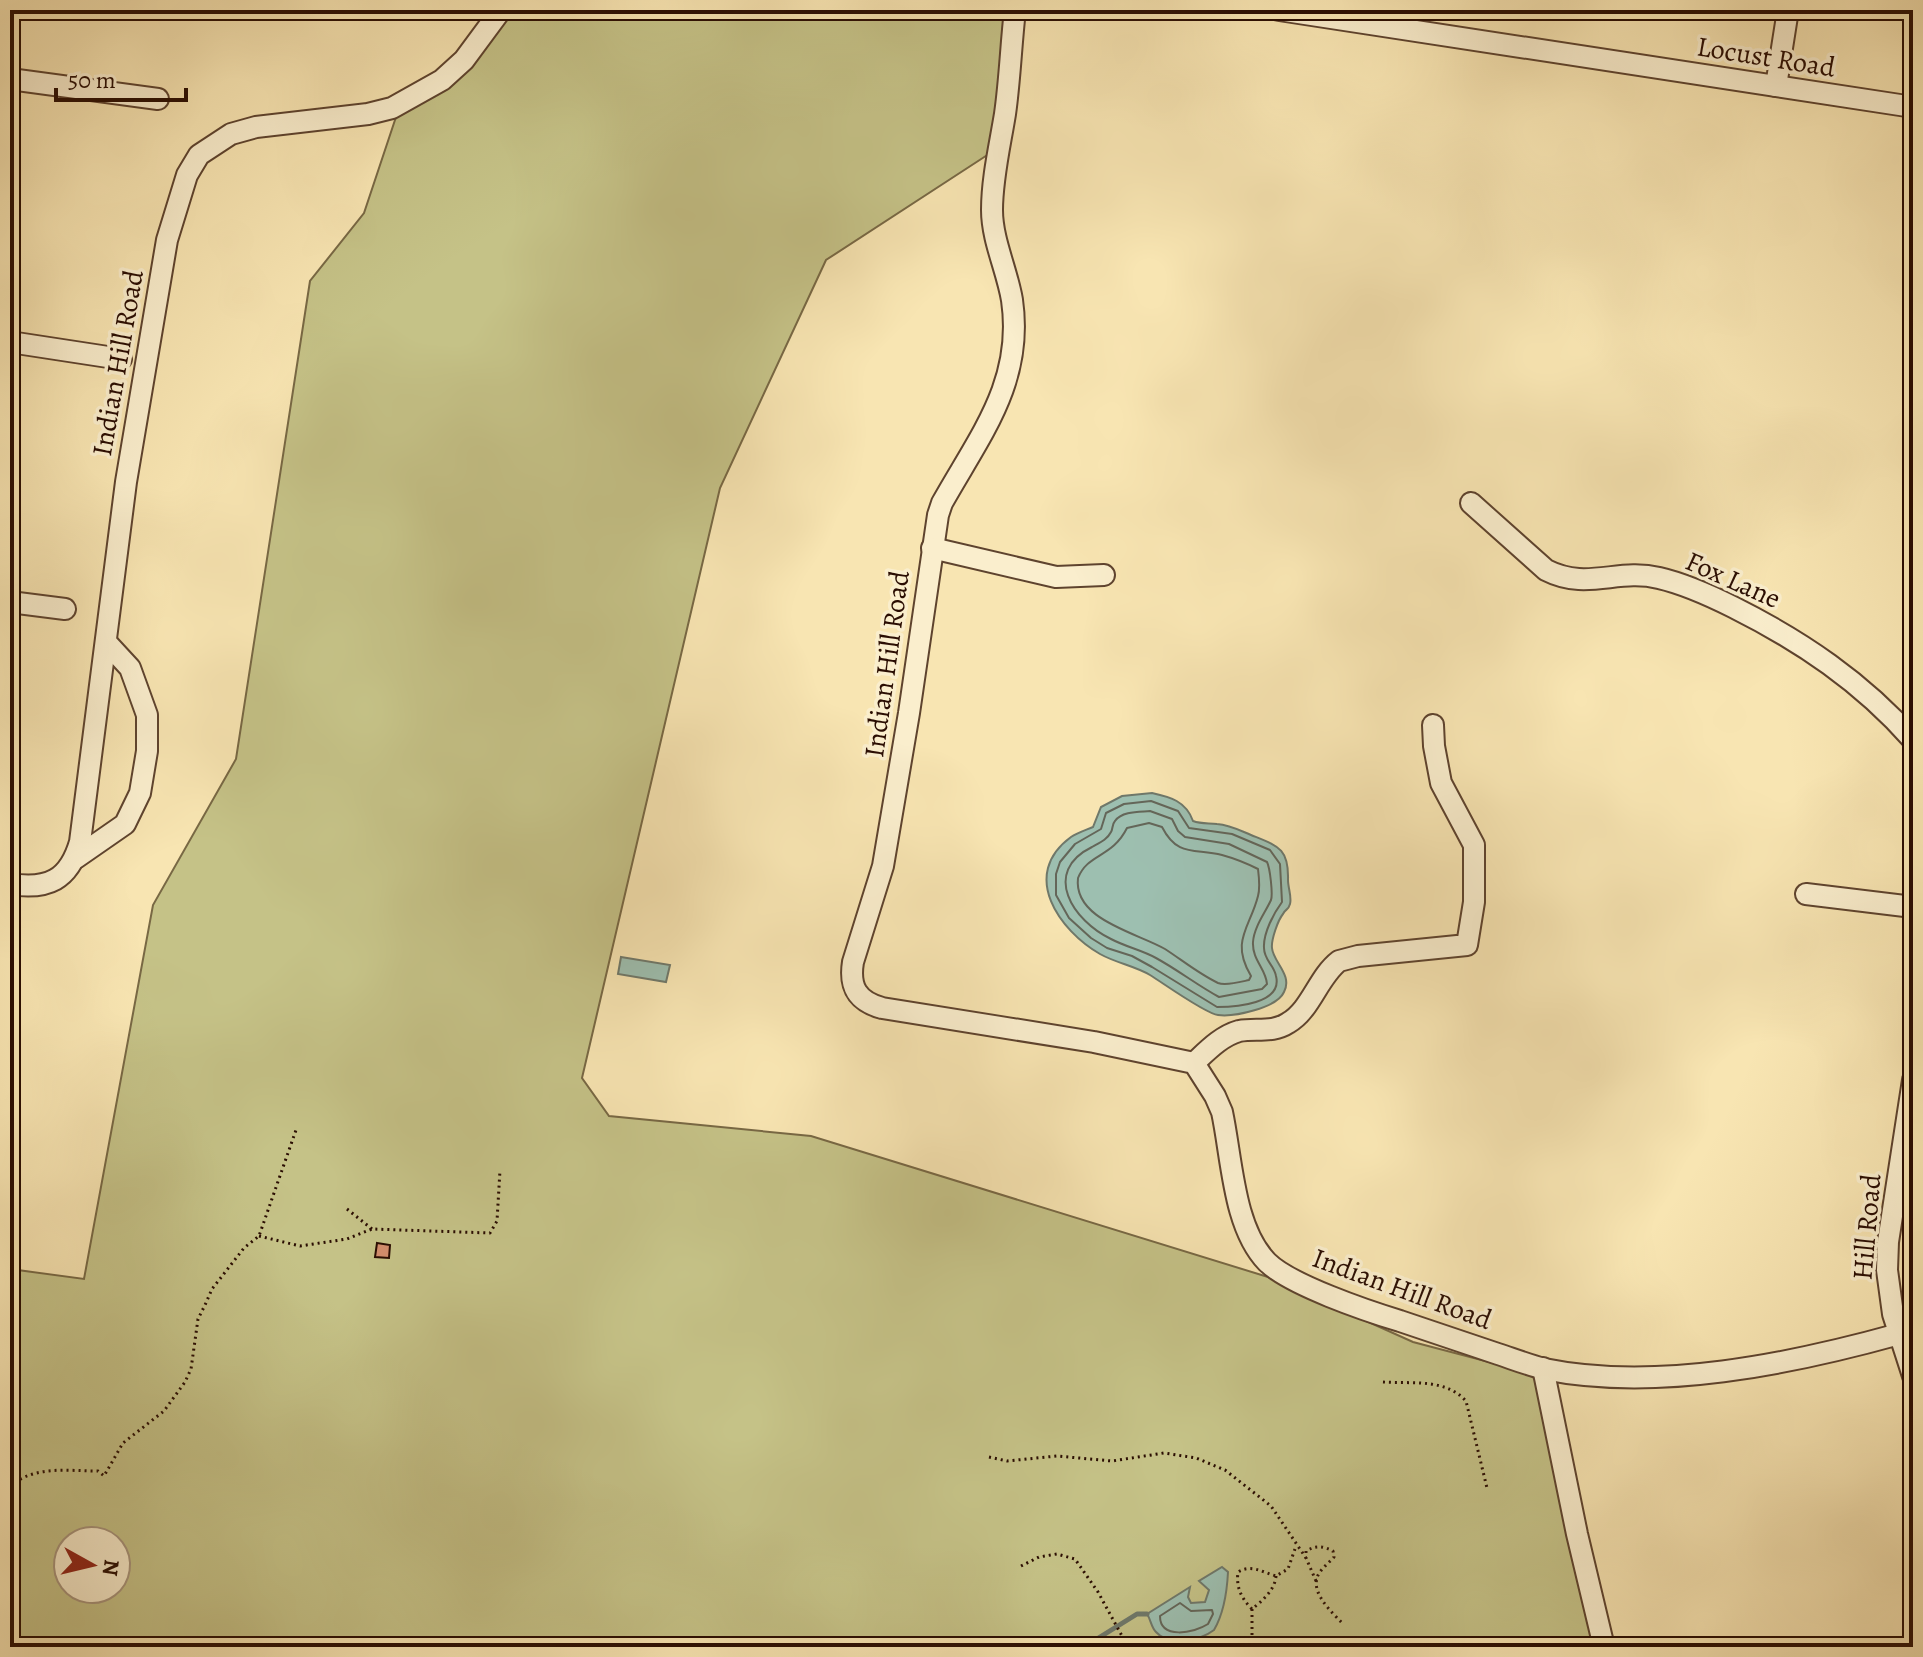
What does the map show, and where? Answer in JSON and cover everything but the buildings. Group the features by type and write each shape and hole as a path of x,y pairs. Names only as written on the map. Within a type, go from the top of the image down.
{"street":[{"name":"Indian Hill Road","path":"76,858 126,482 167,240 187,175 199,155 231,134 256,127 368,114 392,108 442,80 464,60 501,10"},
{"name":"Indian Hill Road","path":"1015,10 1007,99 992,206 1012,300 1013,351 1001,398 942,503 932,548 883,866 853,962 851,976 858,995 868,1004 882,1008 1094,1042 1194,1063 1222,1112 1243,1221 1267,1262 1286,1276 1372,1312 1543,1368 1653,1377 1789,1360 1899,1334"},
{"name":"Locust Road","path":"1279,10 1913,107"},
{"path":"1776,86 1788,10"},
{"path":"10,79 158,99"},
{"path":"10,342 121,359"},
{"name":"Fox Lane","path":"1471,503 1546,570 1559,577 1574,581 1632,575 1657,577 1687,586 1755,618 1835,667 1892,716 1913,740"},
{"path":"932,548 1056,577 1104,575"},
{"path":"10,602 65,609"},
{"path":"10,884 42,886 58,878 76,858 125,824 140,793 147,751 147,715 130,668 106,642"},
{"path":"1194,1063 1229,1035 1286,1025 1297,1017 1339,961 1358,956 1467,945 1474,902 1474,845 1441,783 1433,725"},
{"path":"1806,894 1913,907"},
{"name":"Hill Road","path":"1913,1080 1906,1164 1888,1242 1887,1270 1888,1292 1913,1376"},
{"path":"1543,1368 1604,1647"}],"path":[{"path":"10,1486 28,1476 57,1469 98,1471 104,1476 123,1443 154,1421 175,1399 191,1369 198,1319 212,1289 244,1248 259,1236 296,1130"},
{"path":"259,1236 300,1246 347,1239 372,1229 490,1233 497,1221 500,1170"},
{"path":"347,1209 372,1229"},
{"path":"1383,1382 1439,1384 1457,1391 1466,1401 1487,1488"},
{"path":"989,1457 1007,1461 1057,1456 1112,1461 1164,1453 1196,1458 1225,1470 1271,1506 1288,1528 1296,1546 1306,1558 1324,1603 1343,1624"},
{"path":"1276,1576 1288,1569 1296,1546"},
{"path":"1306,1558 1306,1551 1314,1546 1333,1551 1334,1557 1318,1574 1316,1581"},
{"path":"1021,1566 1039,1557 1057,1554 1075,1559 1128,1647"},
{"path":"1252,1647 1252,1609 1239,1591 1236,1583 1238,1572 1244,1568 1255,1568 1276,1576"},
{"path":"1252,1609 1270,1591 1276,1576"}],"shaded area":[{"path":"508,10 1008,10 995,150 826,260 720,488 582,1078 609,1116 811,1136 1268,1277 1413,1342 1531,1373 1535,1376 1594,1647 10,1647 10,1269 84,1279 153,905 236,759 310,281 364,213 396,117"}],"water":[{"path":"1152,793 1182,804 1193,821 1234,828 1275,846 1284,855 1290,901 1277,925 1272,948 1286,986 1280,998 1273,1003 1244,1013 1212,1013 1144,972 1100,954 1085,944 1060,917 1047,885 1048,868 1056,852 1071,837 1093,827 1101,807 1122,796"},
{"path":"621,957 670,965 666,982 618,974"},
{"path":"1222,1567 1228,1572 1227,1587 1223,1609 1214,1630 1201,1637 1177,1641 1156,1632 1147,1614 1190,1587 1188,1597 1191,1603 1205,1602 1209,1590 1199,1581"}],"waterway":[{"path":"1084,1647 1137,1614 1147,1614"}]}
